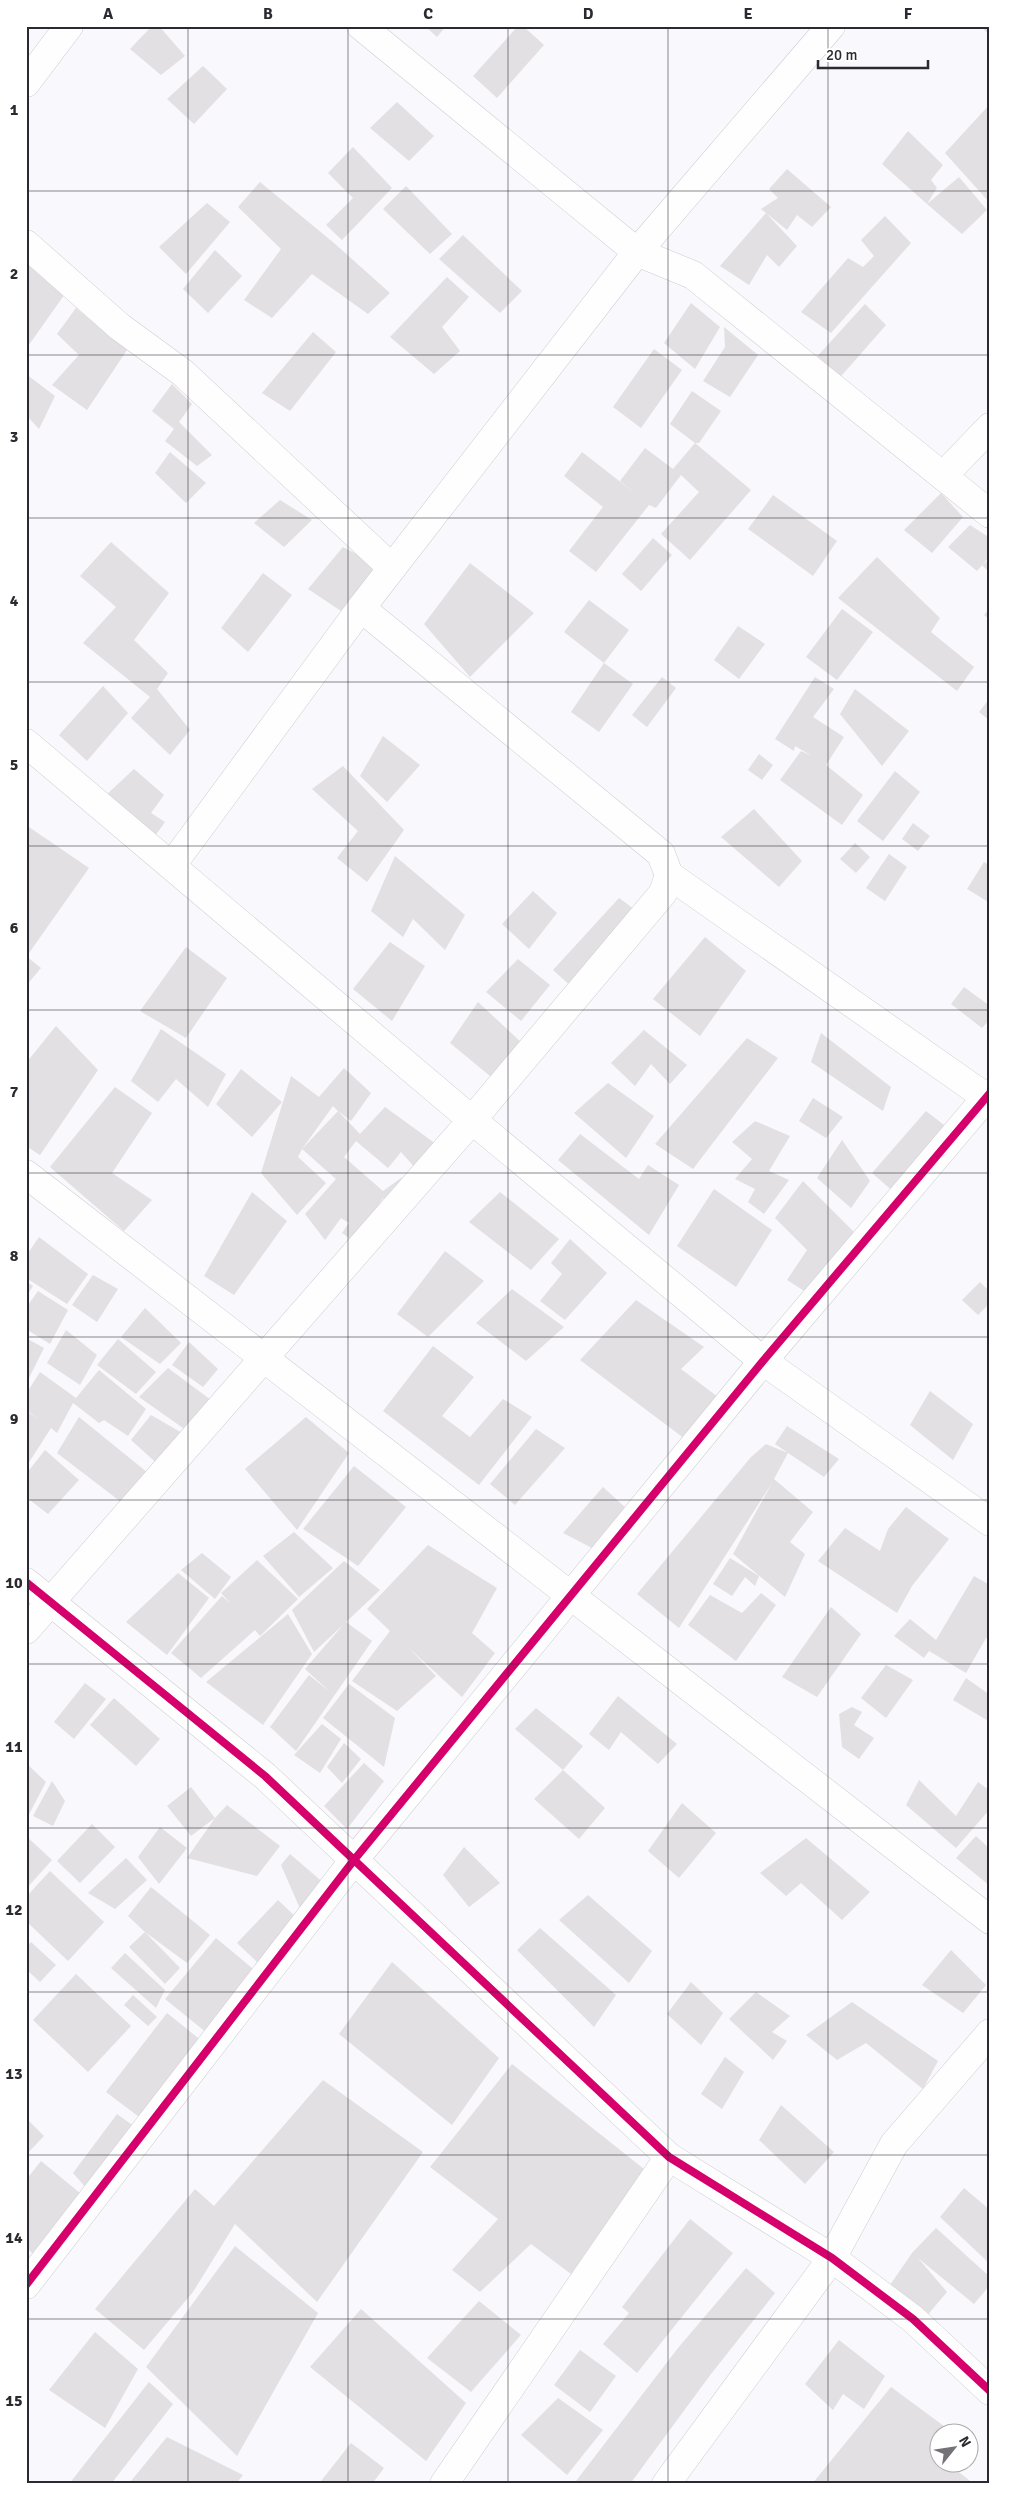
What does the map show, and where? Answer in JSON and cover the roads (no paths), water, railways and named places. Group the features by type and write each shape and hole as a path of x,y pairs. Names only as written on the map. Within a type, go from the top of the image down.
{"street":[{"path":"26,83 69,26"},
{"path":"361,26 637,252 693,275 990,514"},
{"path":"172,865 360,608 637,252 830,26"},
{"path":"26,244 120,327 183,373 392,568"},
{"path":"943,476 990,427"},
{"path":"26,2285 354,1860 763,1361 989,1096 669,875 661,854 360,608"},
{"path":"26,742 472,1120 763,1361 990,1522"},
{"path":"26,1630 472,1120 663,893 669,875"},
{"path":"26,1174 265,1357 990,1920"},
{"path":"26,1582 265,1776 669,2156 832,2258 913,2319 990,2392"},
{"path":"666,2484 832,2258 894,2144 990,2033"},
{"path":"444,2484 669,2156"}]}
